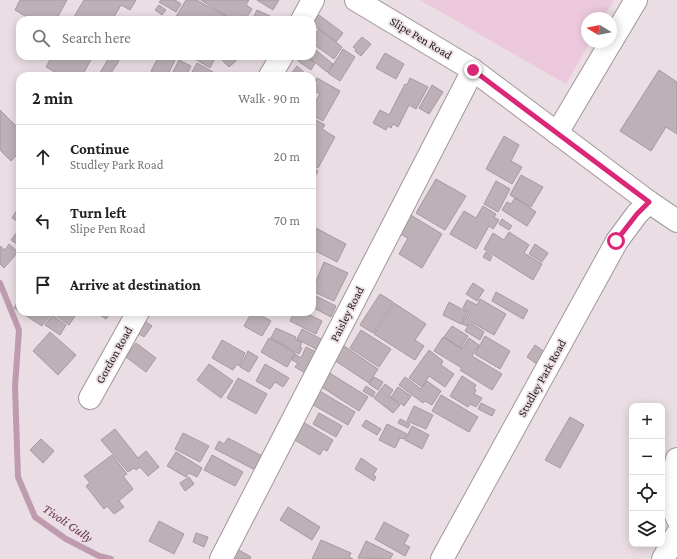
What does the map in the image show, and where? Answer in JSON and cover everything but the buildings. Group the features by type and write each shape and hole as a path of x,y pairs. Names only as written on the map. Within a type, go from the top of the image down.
{"street":[{"path":"304,16 313,0"},
{"name":"Slipe Pen Road","path":"356,0 473,70 649,202 677,221"},
{"path":"617,32 636,0"},
{"path":"557,133 607,48"},
{"path":"272,72 280,60"},
{"name":"Paisley Road","path":"221,559 473,70"},
{"name":"Studley Park Road","path":"442,559 616,241 637,214 649,202"},
{"name":"Gordon Road","path":"90,398 136,316"},
{"path":"677,459 674,471 673,511 677,518"},
{"path":"663,559 677,534"}],"shaded area":[{"path":"420,0 614,0 607,12 581,12 581,48 587,48 566,84"}],"waterway":[{"name":"Tivoli Gully","path":"0,283 19,330 15,387 18,477 35,517 66,539 99,556 111,559"}],"route":[{"path":"473,70 649,202 637,214 616,241"}]}
